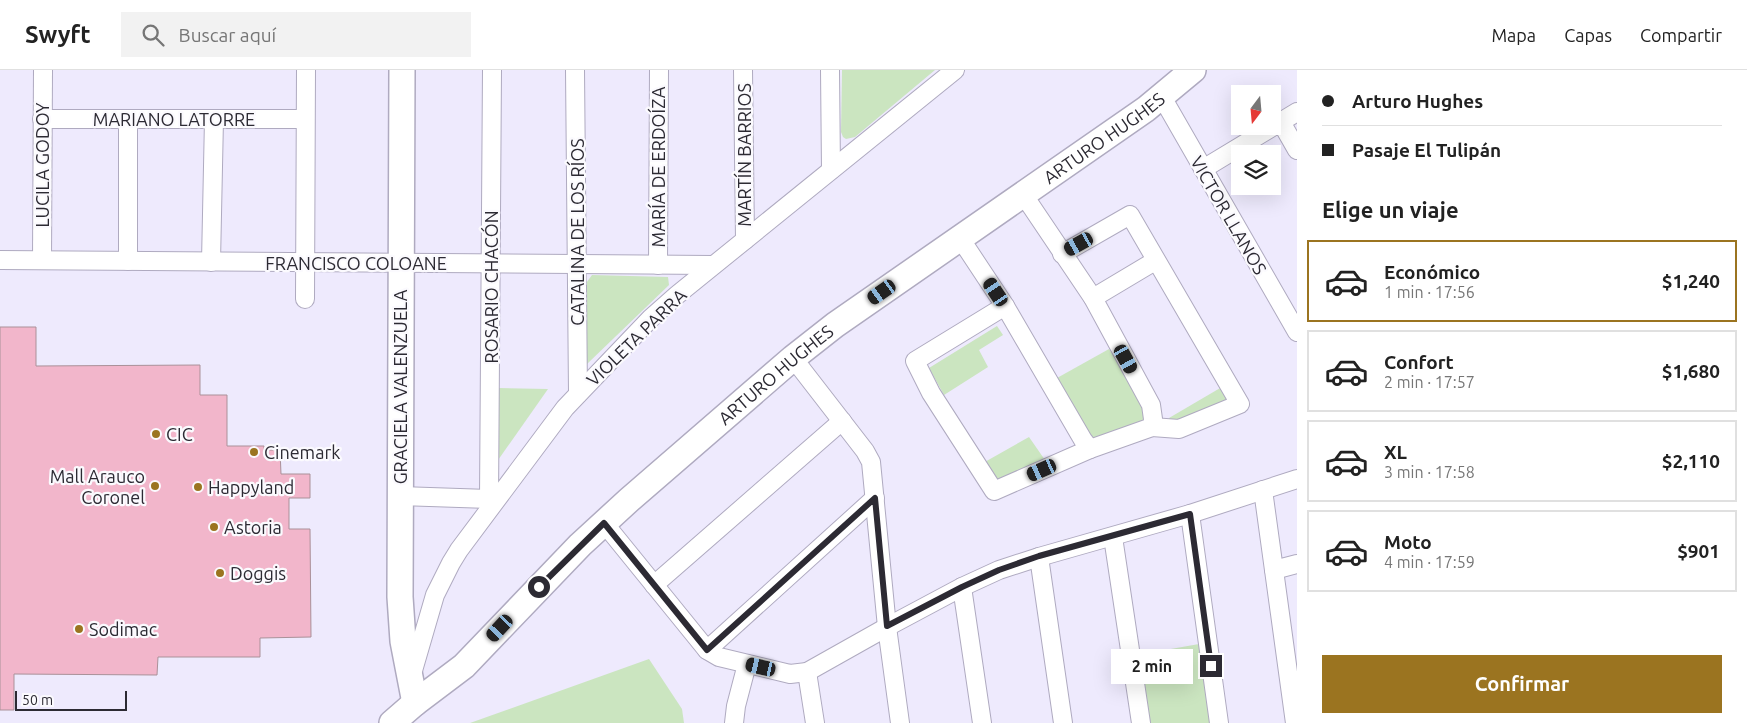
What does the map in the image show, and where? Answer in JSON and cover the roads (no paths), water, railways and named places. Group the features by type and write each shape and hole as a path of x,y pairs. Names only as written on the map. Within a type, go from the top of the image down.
{"street":[{"name":"LUCILA GODOY","path":"42,260 43,70"},
{"path":"305,298 306,70"},
{"name":"GRACIELA VALENZUELA","path":"402,70 400,597 403,640 413,691"},
{"name":"ROSARIO CHACÓN","path":"492,70 492,500"},
{"name":"CATALINA DE LOS RÍOS","path":"575,70 578,394"},
{"name":"MARÍA DE ERDOÍZA","path":"658,70 658,265"},
{"name":"MARTÍN BARRIOS","path":"743,70 744,240"},
{"path":"830,70 830,170"},
{"name":"VIOLETA PARRA","path":"413,691 429,610 442,580 492,500 578,394 651,318 713,265 955,70"},
{"name":"ARTURO HUGHES","path":"392,723 413,691 464,666 545,580 604,523 793,358 835,324 1162,97 1193,70"},
{"name":"VICTOR LLANOS","path":"1162,97 1203,169 1292,314 1297,332"},
{"path":"1297,112 1281,122 1297,150"},
{"name":"MARIANO LATORRE","path":"42,118 305,119"},
{"path":"128,119 128,261"},
{"path":"211,262 214,119"},
{"path":"1203,169 1259,135"},
{"path":"1023,194 1092,298 1151,405 1152,427"},
{"path":"1005,306 914,361 931,393 994,491 1090,449 1152,427 1179,429 1240,404 1155,261 1130,215 1062,254"},
{"path":"960,238 1005,306 1090,449"},
{"name":"FRANCISCO COLOANE","path":"0,260 713,265"},
{"path":"1092,298 1155,261"},
{"path":"793,358 868,456 872,467 887,626 900,723"},
{"path":"654,585 842,421"},
{"path":"604,523 707,650 719,657 790,674 799,674 807,672 887,626 999,570 1039,556 1190,514 1297,479"},
{"path":"1263,490 1274,570 1291,642 1296,723"},
{"path":"400,496 492,500"},
{"path":"707,650 875,498"},
{"path":"1190,514 1219,723"},
{"path":"1113,536 1141,723"},
{"path":"1039,556 1063,723"},
{"path":"1274,570 1297,564"},
{"path":"962,587 982,723"},
{"path":"734,723 736,706 747,664"},
{"path":"807,672 814,723"}],"place":[{"name":"CIC","path":"156,434"},
{"name":"Cinemark","path":"254,452"},
{"name":"Mall Arauco Coronel","path":"155,486"},
{"name":"Happyland","path":"198,487"},
{"name":"Astoria","path":"214,527"},
{"name":"Doggis","path":"220,573"},
{"name":"Sodimac","path":"79,629"}]}
